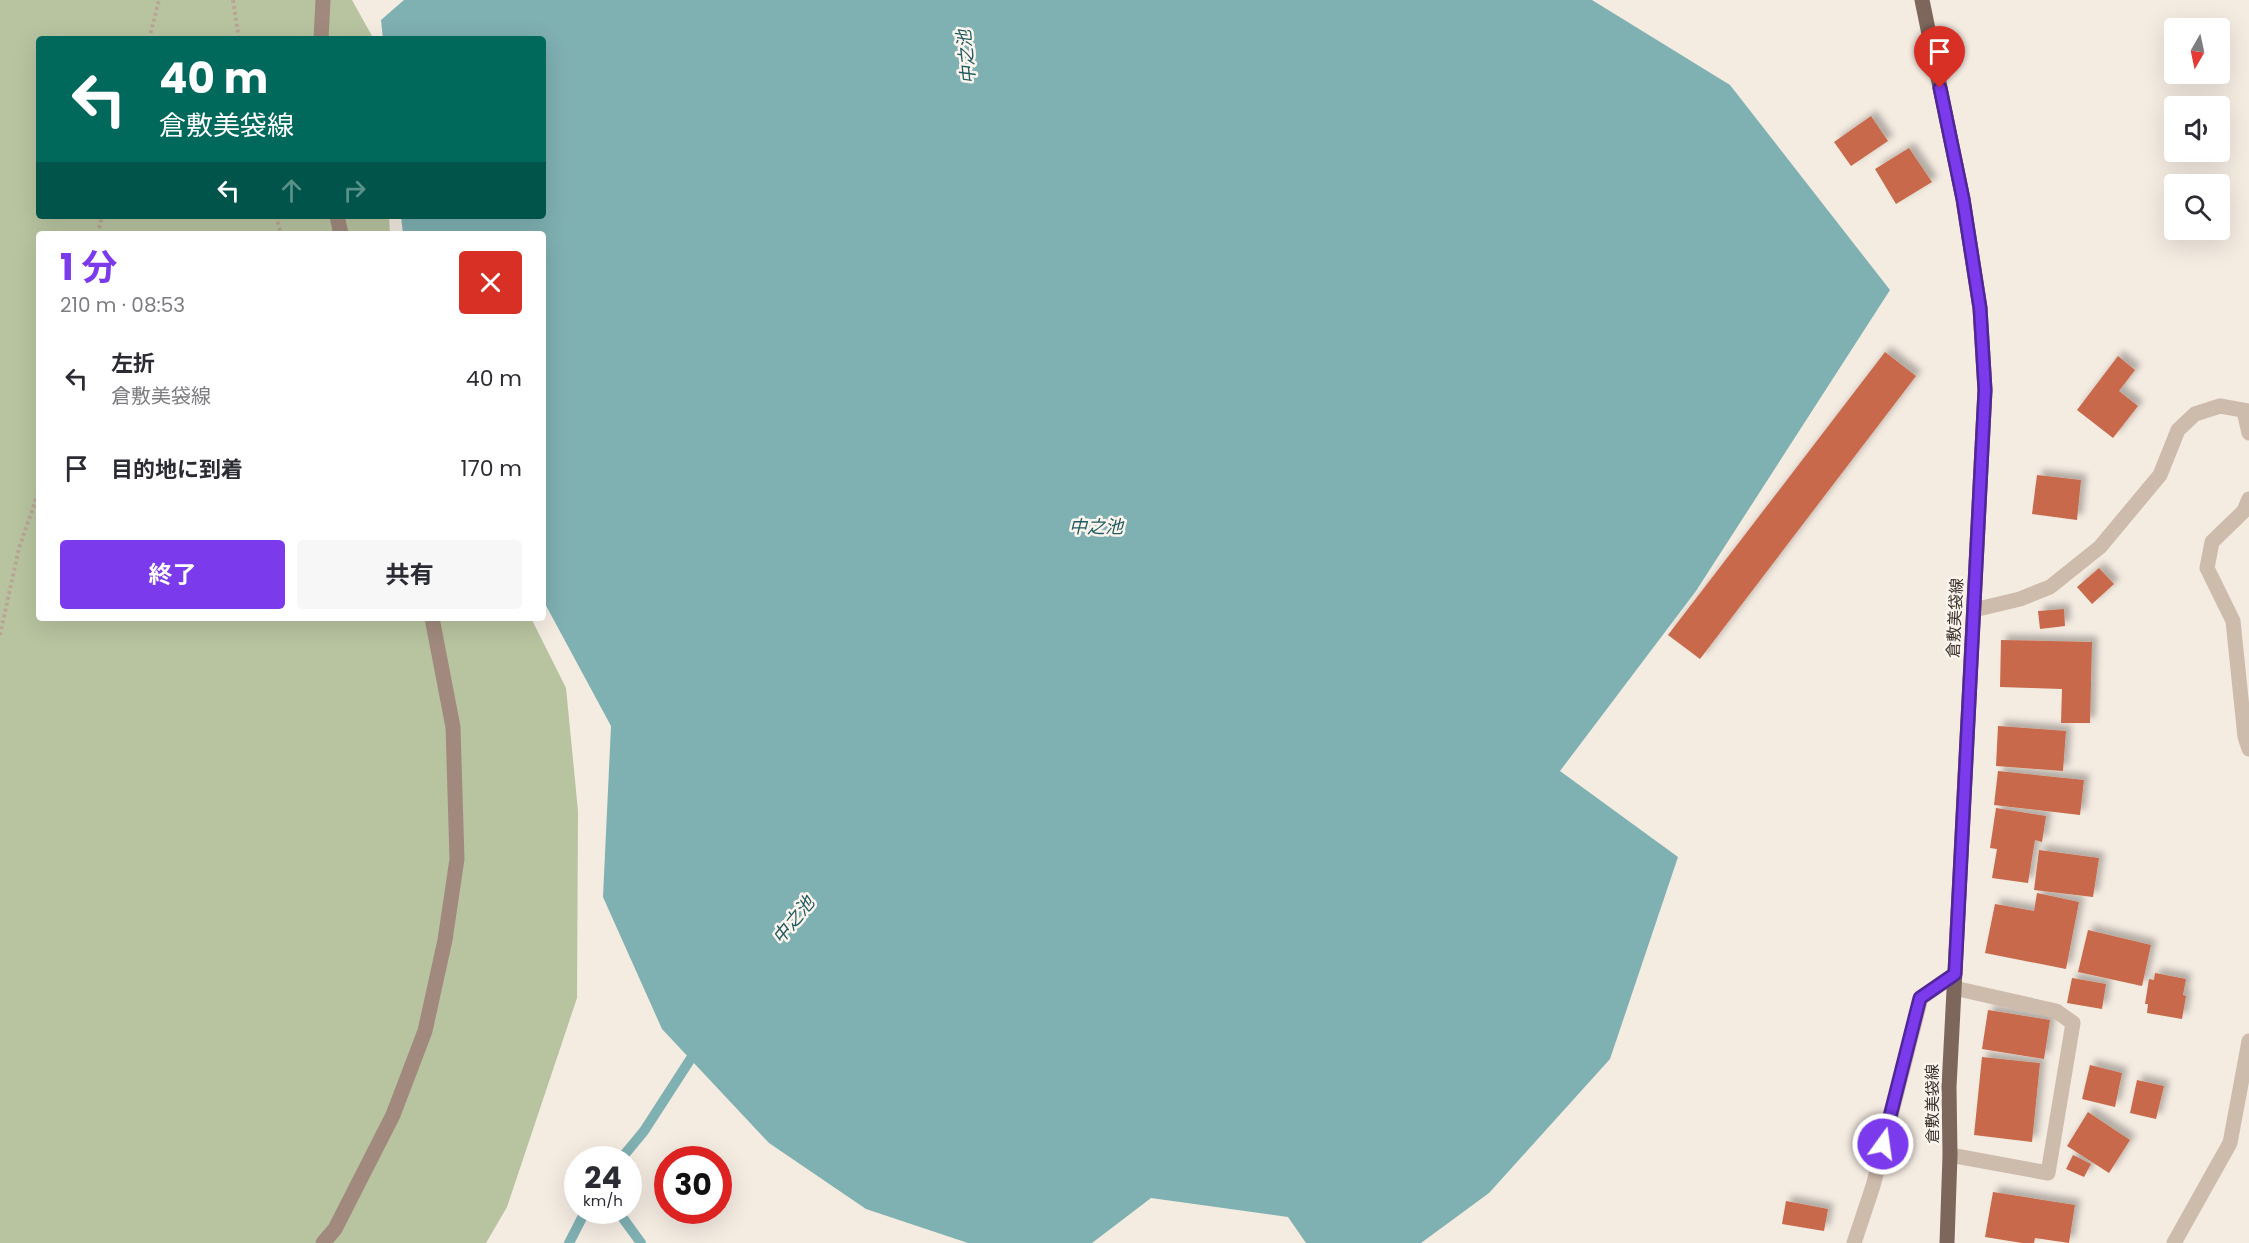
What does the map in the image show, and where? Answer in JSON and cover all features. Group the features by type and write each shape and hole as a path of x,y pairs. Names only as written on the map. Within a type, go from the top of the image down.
{"main road":[{"name":"倉敷美袋線","path":"1922,0 1963,199 1980,308 1985,390 1949,1087 1950,1155 1947,1243"}],"street":[{"path":"321,36 323,0"},
{"path":"1974,610 2020,599 2050,587 2100,547 2160,475 2178,430 2195,414 2220,406 2246,411 2249,433"},
{"path":"2249,498 2244,511 2212,542 2207,568 2233,621 2245,737 2249,750"},
{"path":"323,1243 335,1229 393,1115 425,1031 446,940 457,859 453,726 433,621"},
{"path":"1854,1243 1873,1186 1920,998 1954,981 2056,1011 2073,1023 2048,1173 1950,1155"},
{"path":"2174,1243 2230,1143 2249,1041"}],"path":[{"path":"150,36 159,0"},
{"path":"234,0 239,36"},
{"path":"0,635 19,548 36,500"}],"green space":[{"path":"0,0 352,0 372,36 36,36 36,219 389,219 390,231 36,231 36,621 532,621 566,688 578,811 577,998 507,1207 486,1243 0,1243"}],"water":[{"name":"中之池","path":"404,0 1592,0 1730,85 1890,290 1696,591 1560,771 1678,857 1610,1059 1489,1193 1421,1243 1306,1243 1288,1217 1151,1198 1092,1243 968,1243 866,1209 769,1143 662,1029 603,897 611,726 546,606 546,231 403,231 401,219 546,219 546,36 383,36 381,20"}],"building":[{"path":"1871,116 1888,141 1851,166 1834,142"},
{"path":"1909,148 1932,182 1896,204 1875,169"},
{"path":"1885,352 1916,376 1700,659 1668,635"},
{"path":"2118,356 2135,370 2119,391 2138,406 2113,438 2077,410"},
{"path":"2037,475 2081,480 2077,520 2032,514"},
{"path":"2099,568 2114,584 2092,604 2077,587"},
{"path":"2064,609 2065,626 2040,629 2038,611"},
{"path":"2001,640 2092,642 2090,723 2061,723 2062,689 2000,687"},
{"path":"1998,726 2066,731 2063,771 1996,766"},
{"path":"1998,771 2084,780 2080,815 1994,805"},
{"path":"1996,808 2046,816 2042,842 2035,840 2028,883 1992,878 1997,849 1990,848"},
{"path":"2039,850 2099,858 2093,897 2034,890"},
{"path":"2037,893 2079,902 2066,969 1985,953 1995,904 2034,911"},
{"path":"2088,930 2151,945 2142,986 2078,972"},
{"path":"2155,973 2186,979 2182,1019 2147,1013 2148,1004 2145,1004 2149,979 2154,980"},
{"path":"2072,978 2106,984 2102,1009 2067,1003"},
{"path":"1988,1010 2050,1020 2044,1059 1982,1049"},
{"path":"1982,1057 2040,1063 2032,1142 1974,1135"},
{"path":"2090,1065 2122,1073 2115,1107 2082,1099"},
{"path":"2137,1080 2164,1086 2156,1119 2130,1113"},
{"path":"2088,1112 2130,1140 2109,1173 2067,1146"},
{"path":"2073,1155 2091,1164 2084,1177 2066,1169"},
{"path":"1993,1192 2075,1205 2069,1243 2035,1238 2034,1243 2022,1243 1985,1237"},
{"path":"1786,1201 1828,1209 1824,1231 1782,1224"}],"waterway":[{"path":"632,1146 644,1131 697,1049"},
{"path":"569,1243 579,1224"},
{"path":"627,1224 641,1243"}],"route":[{"path":"1883,1144 1920,998 1955,974 1985,390 1980,308 1963,199 1940,88"}]}
